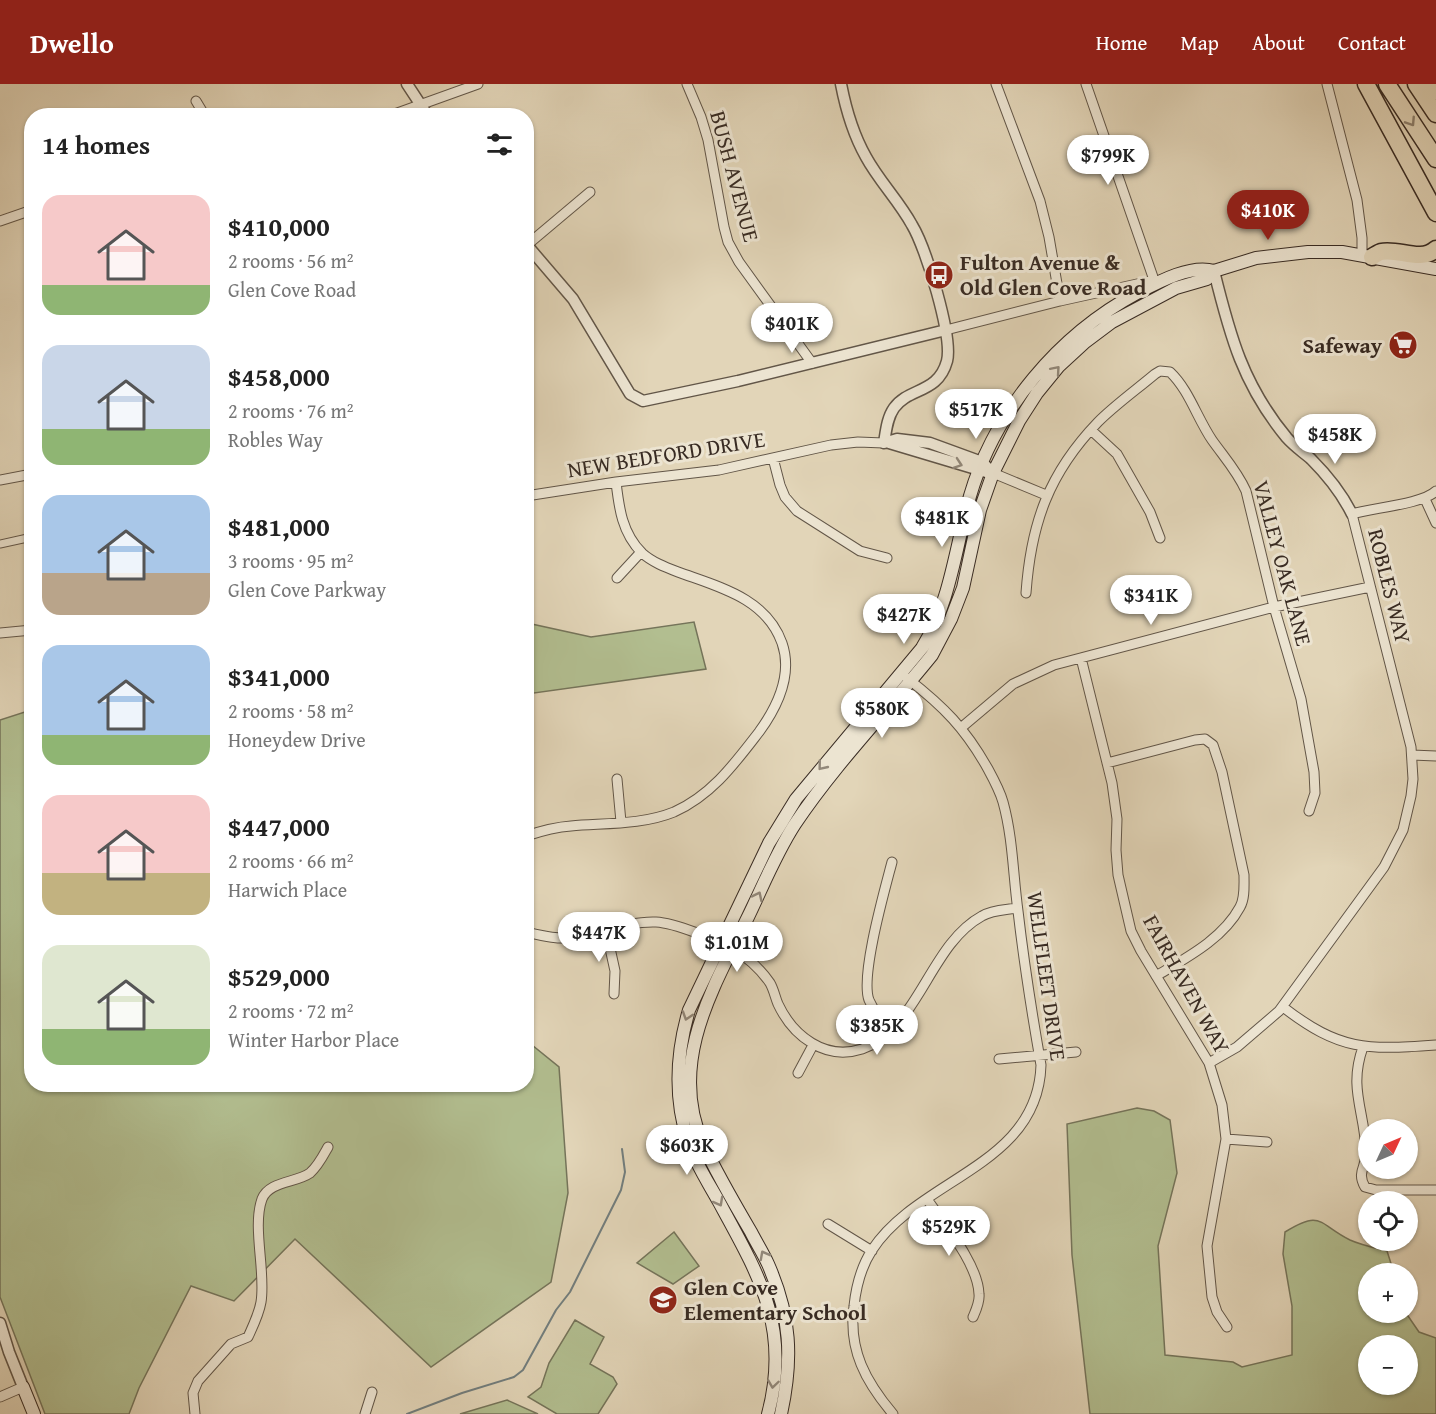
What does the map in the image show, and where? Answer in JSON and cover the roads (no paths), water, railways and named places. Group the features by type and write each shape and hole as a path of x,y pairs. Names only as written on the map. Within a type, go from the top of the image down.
{"highway":[{"path":"1366,84 1435,214"},
{"path":"1387,84 1436,159"},
{"path":"1416,84 1436,114"},
{"path":"1431,84 1436,91"},
{"path":"1367,256 1382,252 1420,255 1432,253 1436,249"}],"main road":[{"path":"768,1414 776,1368 771,1314 754,1267 688,1142 677,1085 680,1045 689,1010 795,825 819,791 932,655 951,619 963,588 980,510 993,473 1019,421 1037,393 1059,366 1084,343 1112,322 1176,288 1207,279 1214,272 1256,258 1308,252 1342,252 1436,269"},
{"path":"781,1414 789,1374 785,1312 768,1262 702,1142 694,1115 691,1085 692,1052 699,1022 726,946 769,843 786,814 839,745 922,648 939,614 949,586 970,496 980,467 1003,422 1026,386 1055,355 1125,300 1148,287 1180,274 1203,268 1214,272"},
{"path":"23,1387 34,1414"}],"street":[{"path":"407,84 423,108"},
{"path":"410,108 478,84"},
{"name":"BUSH AVENUE","path":"687,84 708,140 728,242 812,363"},
{"path":"841,84 851,123 867,159 902,208 919,238 946,330 947,361 941,374 937,380 893,409 884,443"},
{"path":"996,84 1040,201 1060,301"},
{"path":"1086,84 1154,280"},
{"path":"1327,84 1357,201 1367,256"},
{"path":"196,101 200,108"},
{"path":"534,239 590,192"},
{"path":"0,221 24,213"},
{"path":"534,253 573,299 622,381 634,397 643,401 812,363 1060,301 1180,274"},
{"name":"ROBLES WAY","path":"1209,1063 1237,1047 1262,1028 1282,1006 1384,867 1403,830 1411,796 1412,755 1352,514 1341,495 1313,461 1288,439 1255,392 1230,336 1214,272"},
{"name":"VALLEY OAK LANE","path":"1026,593 1032,541 1046,495 1069,455 1099,421 1155,374 1160,371 1170,372 1212,439 1239,476 1246,491 1274,607 1301,699 1314,772 1315,793 1309,811"},
{"path":"1091,430 1117,454 1150,512 1160,538"},
{"name":"NEW BEDFORD DRIVE","path":"534,495 719,470 831,445 858,442 884,443 897,439 930,443 1046,495"},
{"path":"773,458 785,497 797,511 860,551 887,558"},
{"path":"0,480 24,476"},
{"path":"534,834 556,828 645,820 674,812 688,805 715,785 735,763 766,723 777,704 785,681 787,656 779,635 764,612 735,593 665,567 652,561 641,552 625,529 616,482"},
{"path":"1352,514 1425,499 1436,491"},
{"path":"1425,499 1436,523"},
{"path":"0,544 24,539"},
{"path":"617,578 641,552"},
{"path":"962,727 1022,678 1054,665 1274,607 1370,587"},
{"path":"0,633 24,631"},
{"name":"FAIRHAVEN WAY","path":"1081,658 1107,763 1117,819 1116,850 1124,904 1131,931 1209,1063 1222,1105 1226,1139 1208,1246 1212,1297 1217,1312 1227,1328"},
{"name":"WELLFLEET DRIVE","path":"893,1414 876,1394 864,1373 854,1337 852,1317 861,1275 872,1251 900,1219 1001,1146 1022,1126 1038,1090 1041,1065 1017,908 1010,838 998,787 962,727 936,701 900,673"},
{"path":"1107,763 1205,739 1213,745 1222,772 1244,875 1241,906 1221,931 1192,954 1156,976"},
{"path":"1412,755 1436,756"},
{"path":"617,779 621,822"},
{"path":"891,1029 877,1014 868,998 867,985 878,916 892,862"},
{"path":"534,933 559,938 574,937 656,922 689,930 726,946 762,972 772,986 777,1003 790,1025 807,1042 832,1051 846,1052 861,1049 883,1038 914,999 953,940 983,915 1017,908"},
{"path":"606,930 615,970 614,994"},
{"path":"1282,1006 1320,1033 1342,1042 1362,1047 1392,1048 1436,1045"},
{"path":"798,1073 813,1045"},
{"path":"1362,1047 1355,1075 1356,1094 1366,1135 1367,1157 1360,1174 1361,1180 1365,1187 1376,1190 1436,1190"},
{"path":"999,1059 1076,1052"},
{"path":"1226,1139 1267,1142"},
{"path":"195,1414 193,1393 198,1381 231,1344 248,1337 258,1313 261,1302 259,1236 262,1199 265,1194 282,1183 311,1172 319,1164 328,1147"},
{"path":"927,1199 970,1264 980,1292 973,1317"},
{"path":"828,1224 872,1251"},
{"path":"0,1323 23,1387 0,1397"},
{"path":"365,1414 372,1392"}],"waterway":[{"path":"407,1414 462,1393 514,1377 523,1370 556,1310 570,1292 621,1190 625,1172 622,1149"}],"place":[{"name":"Fulton Avenue & Old Glen Cove Road","path":"939,275"},
{"name":"Safeway","path":"1403,345"},
{"name":"Glen Cove Elementary School","path":"663,1300"}]}
